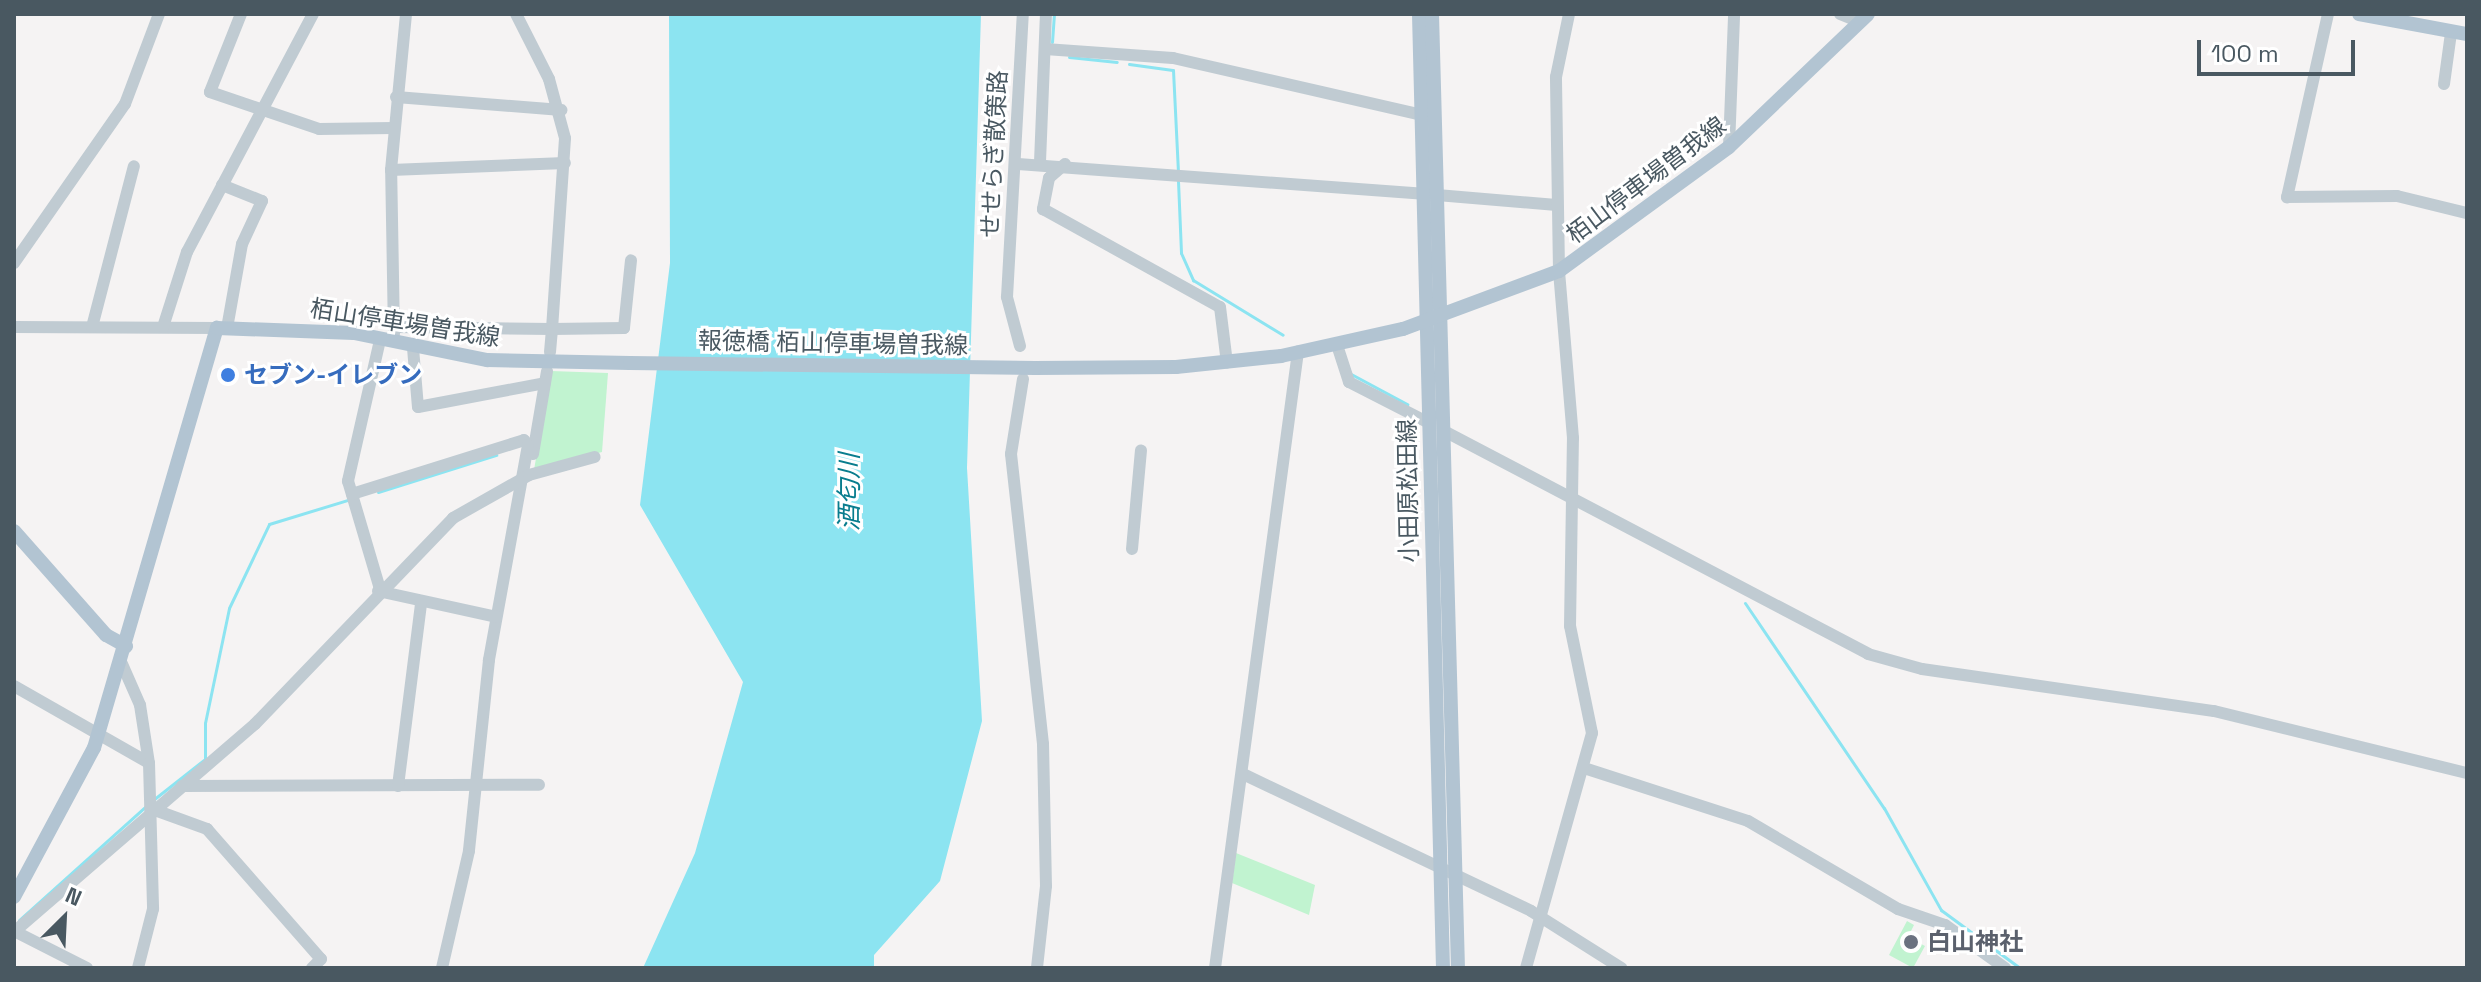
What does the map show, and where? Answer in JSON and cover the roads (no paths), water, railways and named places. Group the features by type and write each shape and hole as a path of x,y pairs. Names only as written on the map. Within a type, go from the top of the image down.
{"main road":[{"name":"小田原松田線","path":"1419,14 1422,115 1430,195"},
{"name":"小田原松田線","path":"1432,14 1430,195 1433,319 1429,423 1443,968"},
{"path":"2359,14 2467,34"},
{"name":"栢山停車場曽我線","path":"1035,368 1227,363 1333,346 1433,319 1559,271 1729,147 1864,18"},
{"name":"小田原松田線","path":"1433,319 1444,431 1458,968"},
{"name":"栢山停車場曽我線","path":"222,328 387,342 487,360 630,363"},
{"path":"14,897 100,731 222,328"},
{"name":"報徳橋 栢山停車場曽我線","path":"630,363 1035,368"},
{"path":"14,531 106,635 126,646"}],"street":[{"path":"14,263 125,104 159,14"},
{"path":"241,14 210,92 319,129 393,128"},
{"path":"163,327 187,252 259,108 313,14"},
{"path":"379,590 352,494 348,464 394,327 391,170 406,14"},
{"path":"516,14 561,110 565,163 550,352"},
{"name":"せせらぎ散策路","path":"1020,346 1007,297 1018,164 1023,14"},
{"path":"1040,162 1048,94 1046,14"},
{"path":"1526,968 1592,733 1570,626 1574,505 1559,271 1556,77 1569,14"},
{"path":"1729,147 1734,14"},
{"path":"1840,14 1864,18"},
{"path":"2328,14 2287,197 2397,196 2467,213"},
{"path":"2444,84 2451,33"},
{"path":"1045,49 1124,61 1173,58 1422,115"},
{"path":"396,97 561,110"},
{"path":"1018,164 1040,162 1557,205"},
{"path":"391,170 565,163"},
{"path":"1065,164 1049,178 1043,209 1220,307 1227,363"},
{"path":"92,327 134,166"},
{"path":"14,327 222,328 242,244 262,201 222,185"},
{"path":"394,327 624,328 631,260"},
{"path":"1333,346 1349,382 1429,423"},
{"path":"413,348 418,407 546,377 496,617 469,851 442,968"},
{"path":"1215,968 1300,352"},
{"path":"1023,379 1011,454 1043,744 1046,886 1037,968"},
{"path":"1444,431 1574,505 1868,654 1922,669 2214,711 2467,773"},
{"path":"352,494 524,440 531,446"},
{"path":"1132,549 1141,450"},
{"path":"87,968 14,932 152,805 182,786 255,724 379,590 453,518 525,477 595,457"},
{"path":"379,590 421,605 496,617"},
{"path":"398,786 421,605"},
{"path":"122,664 140,705 152,805 153,909 138,968"},
{"path":"17,691 100,731 149,763"},
{"path":"1584,768 1748,821 1898,909 1945,925 2005,968"},
{"path":"1243,774 1440,866 1539,917 1621,968"},
{"path":"182,786 539,785"},
{"path":"152,805 207,829 321,959 312,968"}],"water":[{"name":"酒匂川","path":"669,14 981,14 967,468 982,721 940,881 874,955 874,968 643,968 695,853 743,682 640,505 670,263"}],"waterway":[{"path":"1052,42 1054,14"},
{"path":"1069,57 1117,62"},
{"path":"1129,64 1173,70 1178,174"},
{"path":"1178,181 1181,253 1193,280 1283,335"},
{"path":"1351,374 1407,404"},
{"path":"378,492 496,455"},
{"path":"153,800 205,759 205,723 229,608 269,524 351,499"},
{"path":"1745,603 1884,808 1941,910 2020,968"},
{"path":"19,920 147,805"}],"place":[{"name":"セブン-イレブン","path":"228,375"},
{"name":"白山神社","path":"1911,942"}]}
